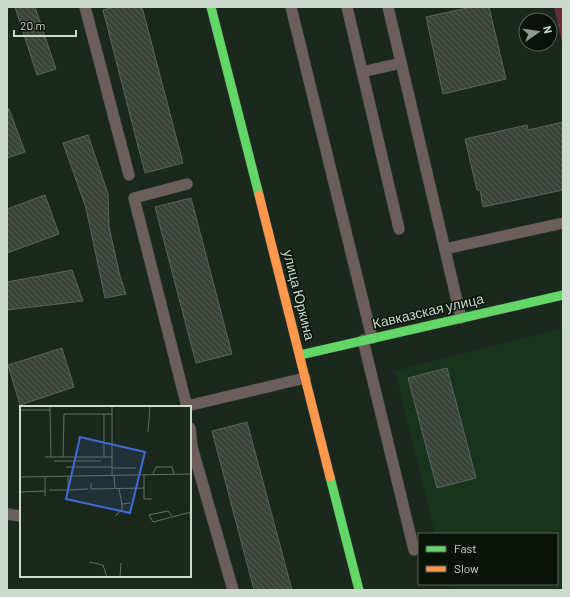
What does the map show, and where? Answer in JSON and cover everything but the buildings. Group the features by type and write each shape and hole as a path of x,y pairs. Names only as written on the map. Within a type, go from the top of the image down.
{"main road":[{"name":"улица Юркина","path":"210,7 359,590"},
{"name":"Кавказская улица","path":"300,356 563,295"}],"lane":[{"path":"85,7 129,175"},
{"path":"291,7 368,339 414,550"},
{"path":"347,7 399,229"},
{"path":"388,7 460,318"},
{"path":"362,72 401,63"},
{"path":"187,184 134,198 187,406 305,378"},
{"path":"445,249 563,223"},
{"path":"191,448 233,590"},
{"path":"7,514 20,516"}],"shaded area":[{"path":"563,328 563,590 449,590 448,585 558,585 558,533 435,533 395,371"}],"green space":[{"path":"554,7 563,7 563,47 558,25 558,12 555,12"}],"traffic: fast":[{"path":"211,7 259,195"},
{"path":"300,355 563,295"},
{"path":"330,477 359,590"}],"traffic: slow":[{"path":"259,195 330,477"}]}
